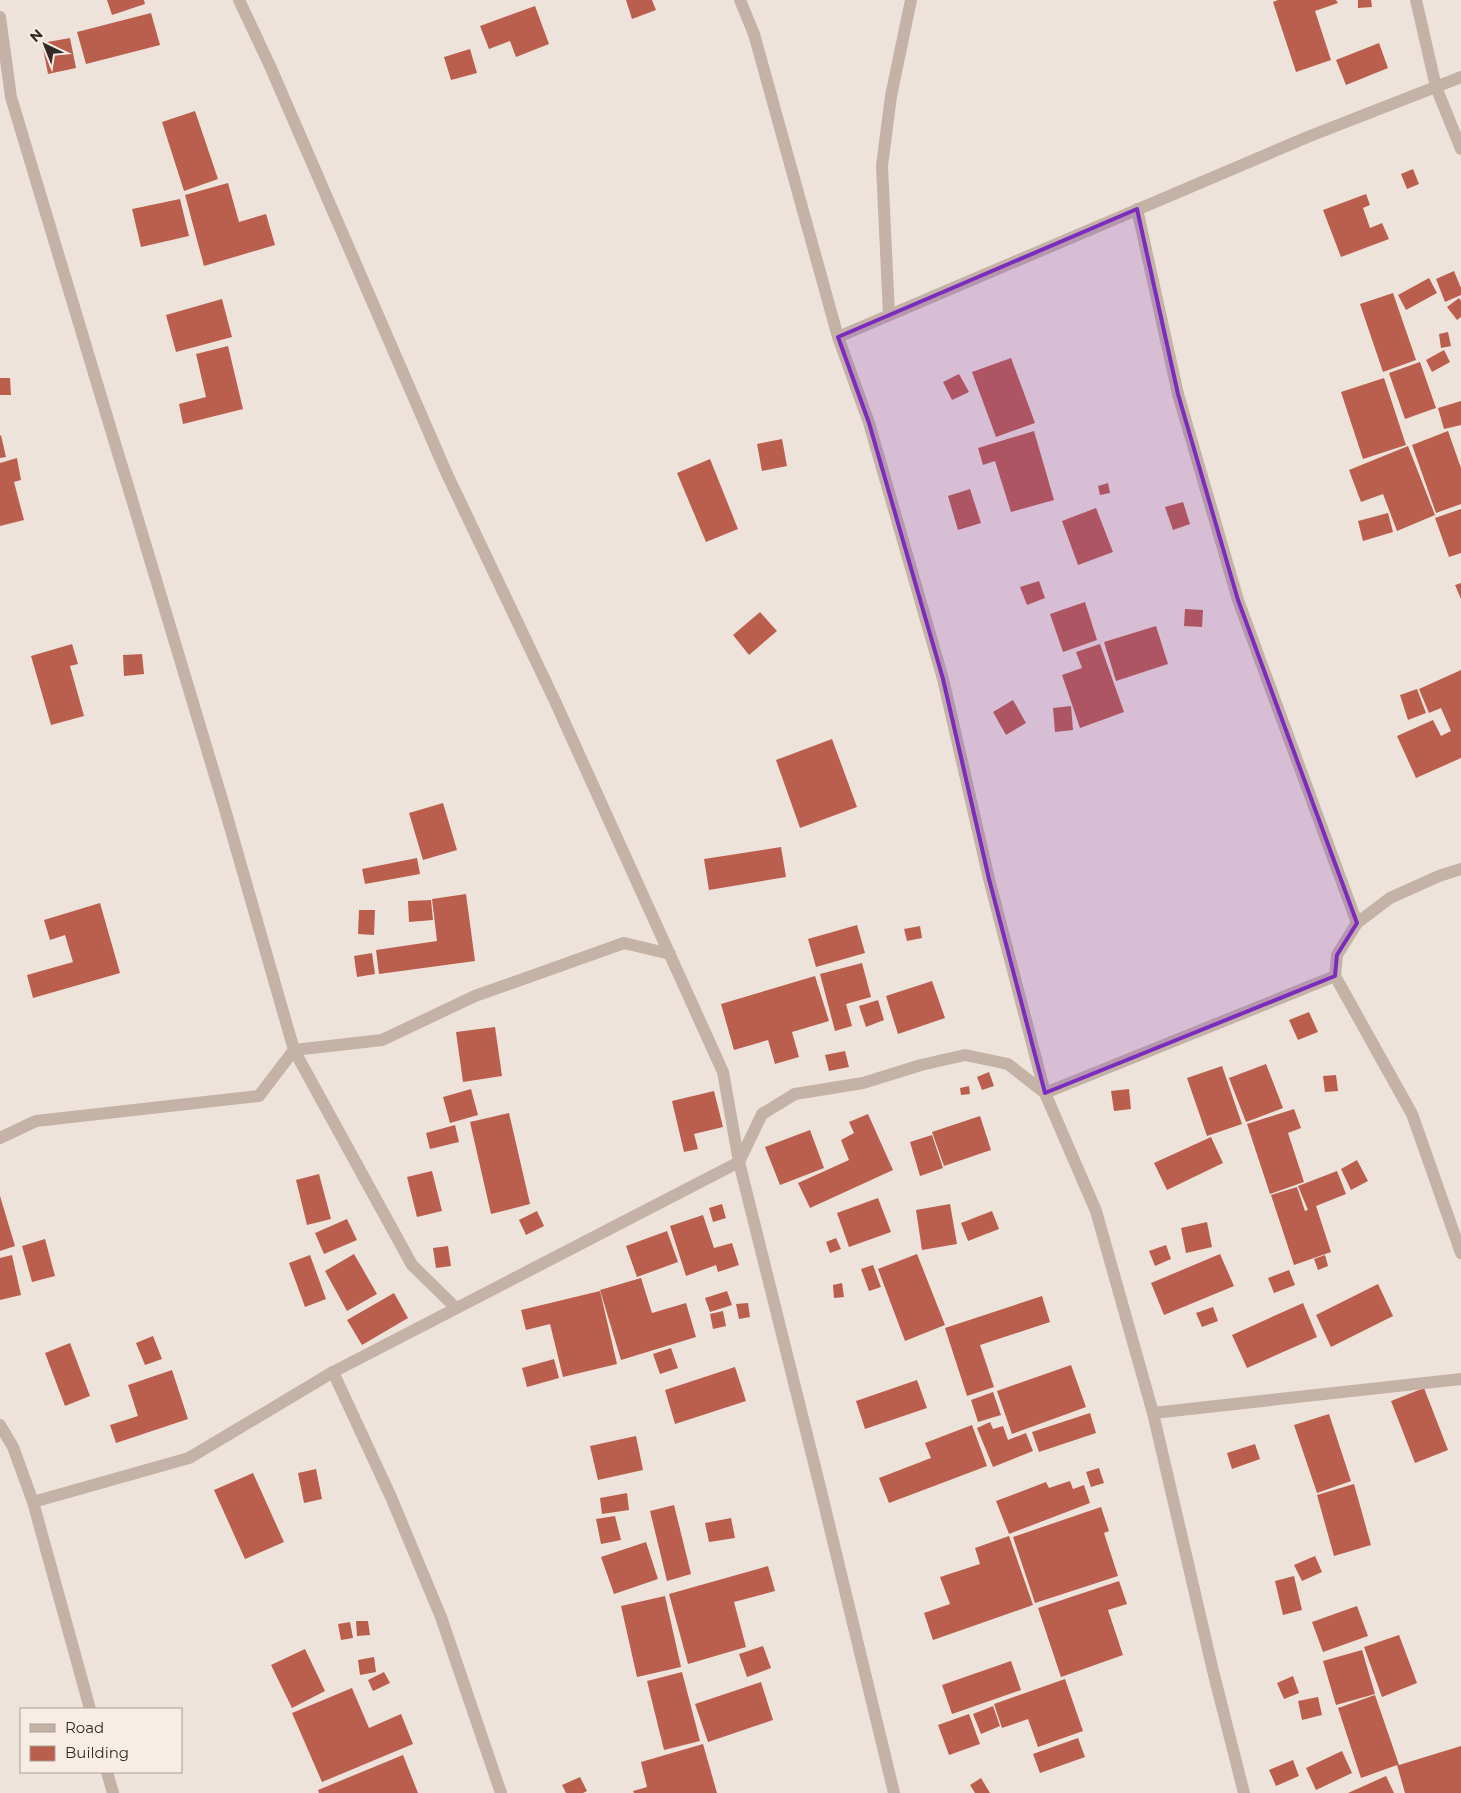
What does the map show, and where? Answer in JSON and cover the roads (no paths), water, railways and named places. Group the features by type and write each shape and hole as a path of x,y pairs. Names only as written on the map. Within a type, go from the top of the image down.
{"street":[{"path":"239,0 270,66 446,472 558,708 723,1072 739,1162 894,1793"},
{"path":"740,0 754,34 838,337 868,422 943,679 989,879 1045,1093 1096,1211 1153,1413 1213,1671 1244,1793"},
{"path":"889,315 882,166 891,96 911,0"},
{"path":"1416,0 1436,87 1461,149"},
{"path":"0,17 11,97 224,806 294,1050 412,1264 456,1308"},
{"path":"838,337 1310,136 1461,77"},
{"path":"1137,210 1178,394 1238,600 1357,923"},
{"path":"1461,869 1438,876 1390,898 1357,923 1337,955 1335,976 1412,1114 1461,1253"},
{"path":"0,1138 36,1121 259,1096 294,1050 382,1040 475,996 624,944 670,954"},
{"path":"1045,1093 1335,976"},
{"path":"34,1502 189,1458 333,1372 739,1162 762,1114 795,1094 862,1083 965,1055 1008,1064 1045,1093"},
{"path":"333,1372 391,1496 441,1617 501,1793"},
{"path":"1153,1413 1461,1379"},
{"path":"0,1425 13,1447 34,1502 90,1708"},
{"path":"107,1773 113,1793"}]}
